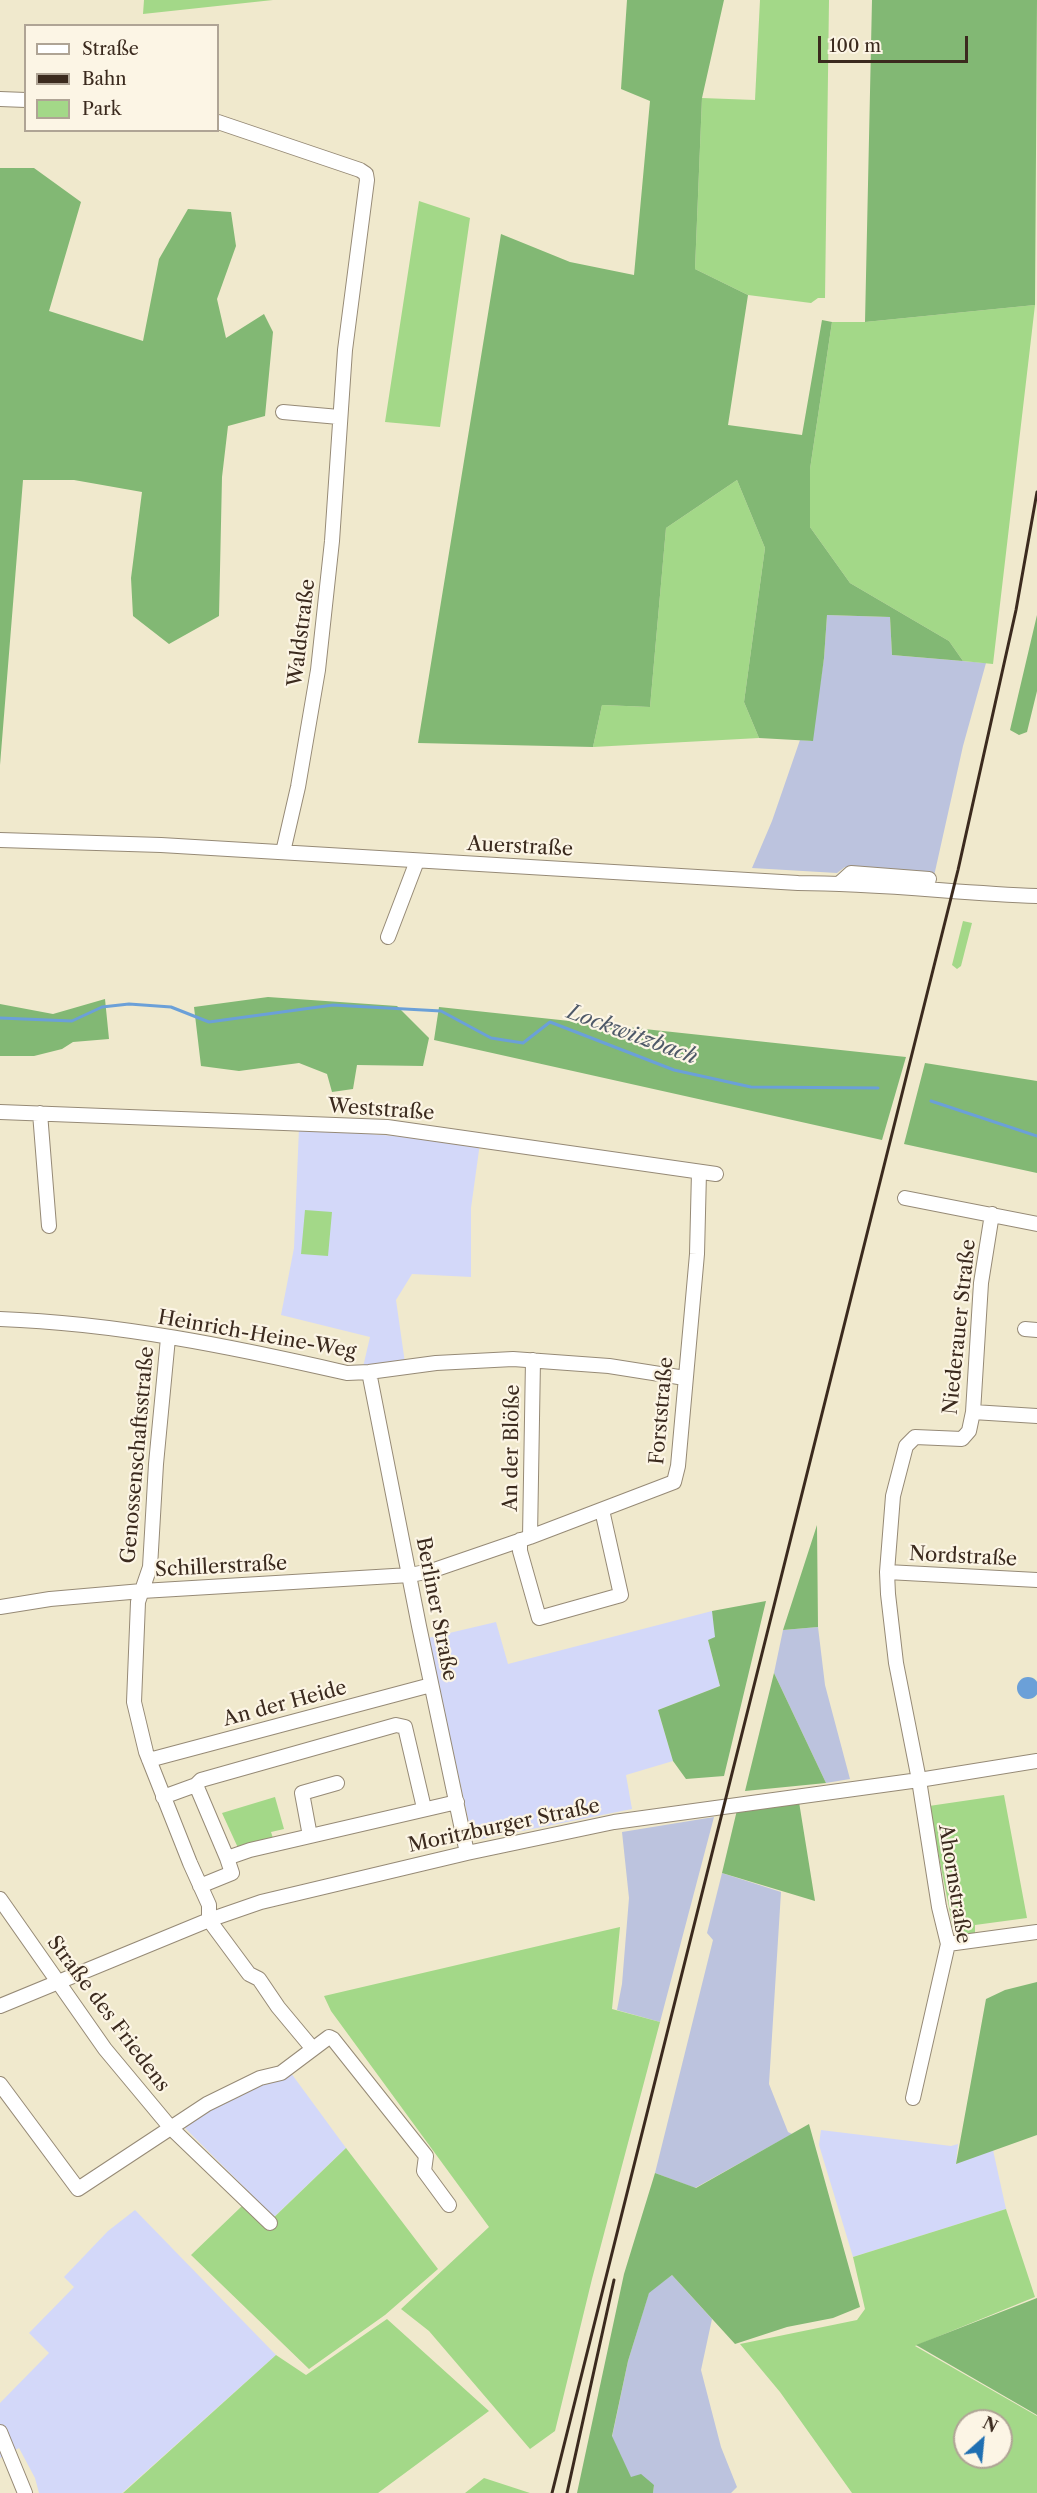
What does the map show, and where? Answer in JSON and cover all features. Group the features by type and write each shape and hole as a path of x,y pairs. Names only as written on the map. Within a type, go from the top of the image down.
{"street":[{"path":"0,99 24,100"},
{"name":"Waldstraße","path":"219,122 360,170 366,174 367,180 345,350 332,542 318,670 298,787 283,852"},
{"path":"283,412 339,417"},
{"name":"Auerstraße","path":"0,840 283,852 1037,896"},
{"path":"388,937 417,861"},
{"path":"840,883 851,873 929,879"},
{"name":"Weststraße","path":"0,1112 387,1127 716,1174"},
{"path":"40,1113 49,1226"},
{"name":"Forststraße","path":"410,1575 430,1571 525,1539 674,1482 678,1466 698,1254 699,1172"},
{"path":"905,1197 1037,1224"},
{"name":"Niederauer Straße","path":"919,1780 891,1630 888,1572 893,1496 906,1446 915,1437 962,1438 969,1431 973,1412 981,1283 992,1214"},
{"name":"Heinrich-Heine-Weg","path":"0,1319 58,1323 168,1338 347,1373 435,1363 533,1360 609,1366 685,1378"},
{"name":"Genossenschaftsstraße","path":"168,1338 156,1464 150,1567 138,1602 134,1702 149,1760 209,1905 209,1920"},
{"name":"An der Blöße","path":"533,1360 525,1539 520,1551 539,1618 621,1595 602,1510"},
{"name":"Berliner Straße","path":"369,1372 467,1853"},
{"path":"973,1412 1037,1416"},
{"name":"Nordstraße","path":"888,1572 1037,1580"},
{"name":"Schillerstraße","path":"0,1606 142,1591 410,1575"},
{"name":"An der Heide","path":"149,1760 431,1685"},
{"path":"163,1797 196,1785 201,1780 396,1725 405,1727 424,1808"},
{"name":"Moritzburger Straße","path":"0,2006 209,1920 261,1902 467,1853 614,1822 919,1780 1037,1761"},
{"name":"Ahornstraße","path":"913,2098 948,1944 932,1870 919,1780"},
{"path":"310,1836 302,1793 337,1784"},
{"path":"196,1785 232,1873 200,1886"},
{"path":"227,1858 456,1802"},
{"name":"Straße des Friedens","path":"0,1899 105,2049 170,2127 270,2223"},
{"path":"209,1920 249,1974 259,1979 278,2007 313,2049"},
{"path":"948,1944 1037,1932"},
{"path":"4,2090 78,2189 170,2127 236,2089 260,2078 281,2073 329,2037 426,2156 424,2171 449,2205"},
{"path":"0,2432 24,2492"}],"shaded area":[{"path":"827,615 890,617 892,655 986,663 963,746 934,876 845,867 837,873 752,868 772,821 800,740 811,741 824,658"},
{"path":"299,1128 480,1143 471,1208 471,1277 412,1274 396,1300 405,1363 363,1367 370,1337 281,1315 294,1248"},
{"path":"712,1611 716,1638 708,1640 720,1686 658,1710 673,1761 626,1775 632,1809 477,1840 471,1832 428,1638 496,1622 508,1664"},
{"path":"818,1627 825,1685 850,1779 826,1783 774,1673 783,1630"},
{"path":"714,1817 660,2022 617,2010 622,1984 629,1898 622,1832"},
{"path":"722,1873 781,1892 769,2084 788,2132 792,2134 695,2188 655,2173 713,1940 707,1933"},
{"path":"288,2069 346,2148 274,2217 180,2123"},
{"path":"821,2130 951,2146 958,2144 956,2164 993,2150 1006,2209 853,2257 819,2145"},
{"path":"135,2210 276,2355 122,2493 39,2493 35,2478 19,2448 0,2458 0,2403 49,2353 29,2333 74,2287 64,2277 108,2231"},
{"path":"672,2275 712,2319 701,2370 721,2447 737,2487 731,2493 653,2493 654,2485 631,2478 612,2437 628,2361 649,2292"}],"green space":[{"path":"144,0 273,0 143,14"},
{"path":"627,0 724,0 702,98 695,269 748,295 728,425 802,435 822,320 832,322 810,469 810,527 850,583 949,641 963,661 892,655 890,617 827,615 813,741 759,738 744,702 765,548 737,480 666,528 650,707 602,705 593,747 418,743 501,234 570,262 634,275 650,101 621,89"},
{"path":"760,0 829,0 825,298 818,298 811,303 748,295 695,269 702,98 755,100"},
{"path":"872,0 1037,0 1035,305 865,322"},
{"path":"0,168 34,168 81,202 49,311 143,341 159,259 188,209 231,212 236,246 217,299 226,338 264,314 273,332 265,416 228,426 222,477 219,616 169,644 133,616 131,578 142,492 74,480 23,480 0,765"},
{"path":"419,201 470,218 440,427 385,422"},
{"path":"1035,305 993,664 963,661 949,641 850,583 810,527 810,469 832,322 865,322"},
{"path":"737,480 765,548 744,702 759,738 593,747 602,705 650,707 666,528"},
{"path":"1037,615 1037,691 1027,732 1019,735 1010,730"},
{"path":"963,921 972,923 961,966 957,969 952,965"},
{"path":"268,997 397,1006 429,1038 423,1066 357,1065 353,1089 332,1092 327,1074 299,1063 239,1071 201,1066 194,1007"},
{"path":"105,999 109,1039 73,1042 62,1049 34,1056 0,1056 0,1004 53,1014"},
{"path":"439,1007 906,1057 882,1140 434,1040"},
{"path":"925,1063 1037,1081 1037,1173 904,1144"},
{"path":"305,1210 332,1212 328,1256 301,1254"},
{"path":"817,1525 818,1627 783,1630"},
{"path":"766,1601 724,1776 686,1779 673,1761 658,1710 720,1686 708,1640 715,1637 712,1611"},
{"path":"774,1673 826,1783 745,1791"},
{"path":"1004,1795 1027,1918 975,1925 975,1935 962,1936 953,1928 929,1806"},
{"path":"275,1797 284,1829 271,1832 274,1841 239,1850 222,1813"},
{"path":"799,1802 815,1901 722,1873 737,1810"},
{"path":"620,1927 612,2009 660,2022 592,2279 555,2431 530,2449 429,2331 401,2309 489,2227 331,2011 324,1996"},
{"path":"1037,1982 1037,2135 956,2164 986,1999 1005,1990"},
{"path":"809,2124 860,2307 833,2318 787,2327 735,2344 672,2275 649,2293 628,2361 612,2436 631,2477 641,2474 654,2485 653,2493 577,2493 624,2274 655,2173 696,2188"},
{"path":"346,2148 438,2269 385,2315 309,2369 191,2255 242,2206 265,2226"},
{"path":"1006,2209 1035,2297 915,2346 1037,2416 1037,2493 852,2493 780,2392 740,2344 857,2320 865,2309 853,2257"},
{"path":"1037,2298 1037,2415 916,2345"},
{"path":"387,2319 489,2411 378,2493 123,2493 276,2355 306,2375"},
{"path":"484,2478 530,2493 465,2493"}],"water":[{"path":"1024,1677 1032,1677 1036,1680 1038,1693 1036,1696 1032,1699 1024,1699 1020,1696 1017,1692 1017,1684 1020,1680"}],"waterway":[{"name":"Lockwitzbach","path":"0,1018 72,1021 102,1007 129,1004 171,1007 209,1022 333,1005 441,1011 491,1038 523,1043 550,1022 674,1070 751,1087 878,1088"},
{"name":"Lockwitzbach","path":"931,1101 1037,1136"}],"railway":[{"path":"552,2493 958,870 1016,610 1037,492"},
{"path":"567,2493 614,2280"}]}
